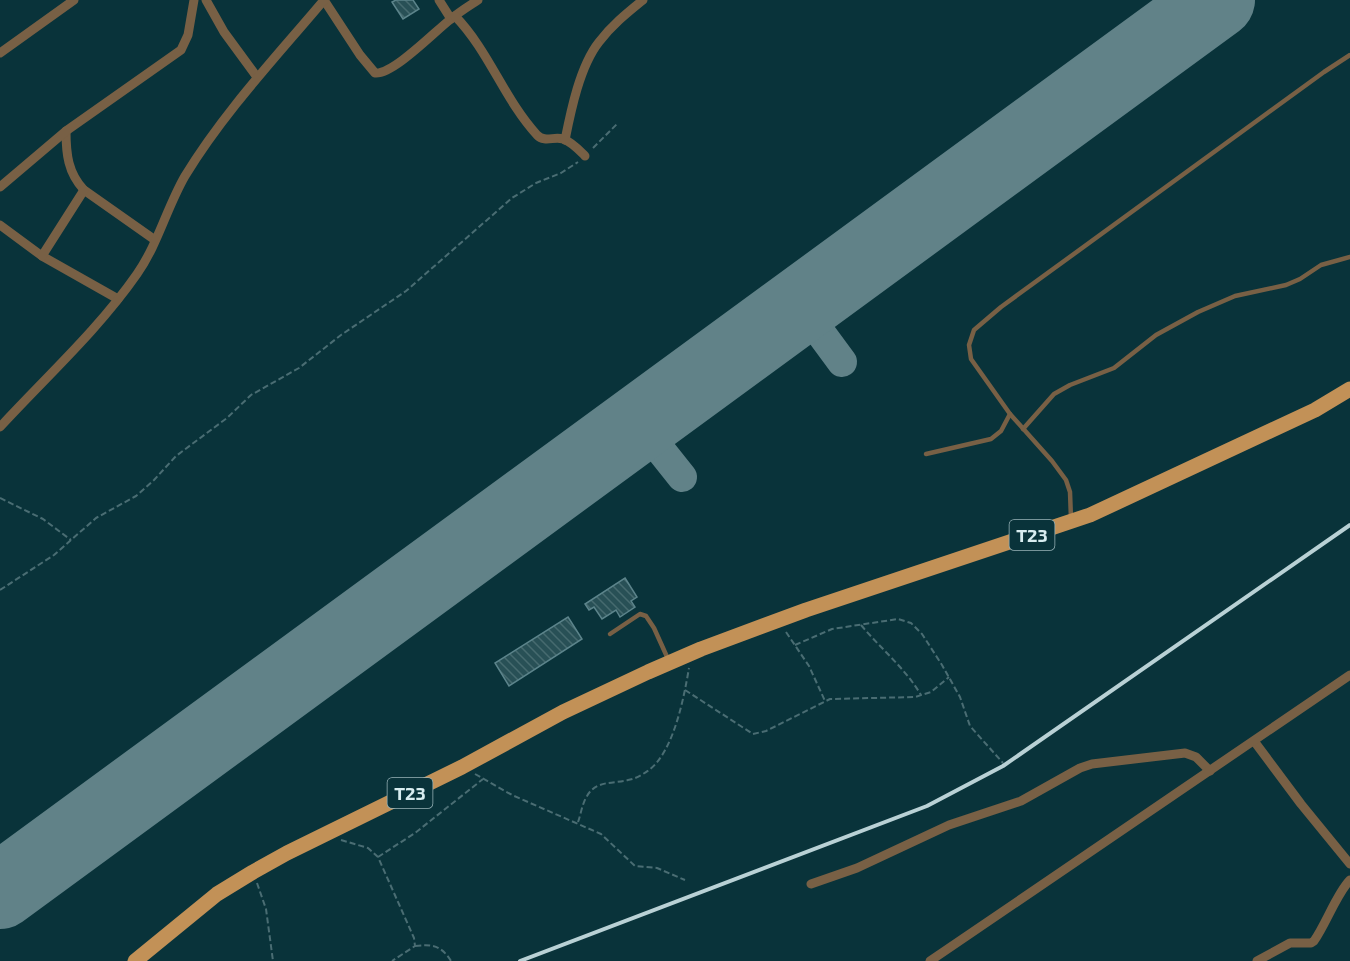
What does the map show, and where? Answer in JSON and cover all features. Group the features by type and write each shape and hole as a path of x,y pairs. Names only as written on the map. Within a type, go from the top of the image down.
{"main road":[{"name":"T23","path":"135,961 208,900 253,872 462,767 563,712 670,662 776,621 1090,515 1315,410 1350,389"}],"street":[{"path":"1,51 74,0"},
{"path":"0,187 66,131 181,50 188,35 194,0"},
{"path":"206,0 224,32 257,77"},
{"path":"0,427 78,346 118,299 138,272 185,176 257,77 324,0 360,55 375,73 386,71 399,62 478,0"},
{"path":"439,0 477,42 519,113 538,136 544,140 557,138 565,140 585,156"},
{"path":"565,140 578,92 597,44 616,21 643,0"},
{"path":"66,131 66,151 76,182 155,240"},
{"path":"42,256 84,190"},
{"path":"0,225 42,256 118,299"},
{"path":"930,961 1348,679"},
{"path":"1254,741 1300,804 1350,864"},
{"path":"810,884 857,868 949,825 1021,801 1092,764 1185,753 1196,758 1210,771"},
{"path":"1257,961 1290,943 1314,941 1350,880"}],"lane":[{"path":"1071,521 1070,492 1066,480 1010,414 971,359 969,345 974,330 1001,307 1350,55"},
{"path":"1023,429 1054,394 1123,363 1140,345 1198,312 1235,296 1286,285 1321,265 1350,257"},
{"path":"926,454 991,439 1000,431 1010,414"},
{"path":"610,634 640,614 646,616 670,662"}],"path":[{"path":"0,590 54,555 96,518 141,492 176,456 220,423 251,395 299,368 341,335 406,291 512,198 536,183 574,165 618,123"},
{"path":"0,498 43,519 71,540"},
{"path":"795,645 832,629 898,620 911,623 922,634 949,677 960,697 970,726 1003,763"},
{"path":"776,621 809,666 825,701"},
{"path":"861,626 906,672 921,695"},
{"path":"578,822 584,802 592,789 599,784 637,777 655,764 670,738 685,690 692,653"},
{"path":"685,690 753,734 766,731 825,701 921,695 931,692 949,677"},
{"path":"462,767 526,801 601,834 635,866 657,868 686,880"},
{"path":"378,857 422,828 483,779"},
{"path":"324,835 368,848 378,857 414,938 415,946"},
{"path":"253,872 266,909 273,961"},
{"path":"392,961 415,946 432,945 440,947 451,961"}],"building":[{"path":"413,0 419,9 403,19 392,2"},
{"path":"625,578 637,597 631,601 635,607 620,617 616,610 602,619 594,607 589,610 585,604"},
{"path":"568,617 582,639 509,686 495,663"}],"taxiway":[{"path":"800,305 842,362"},
{"path":"639,423 682,477"}],"runway":[{"path":"0,891 1217,0"}],"railway":[{"path":"520,961 927,806 1003,766 1350,525"}]}
